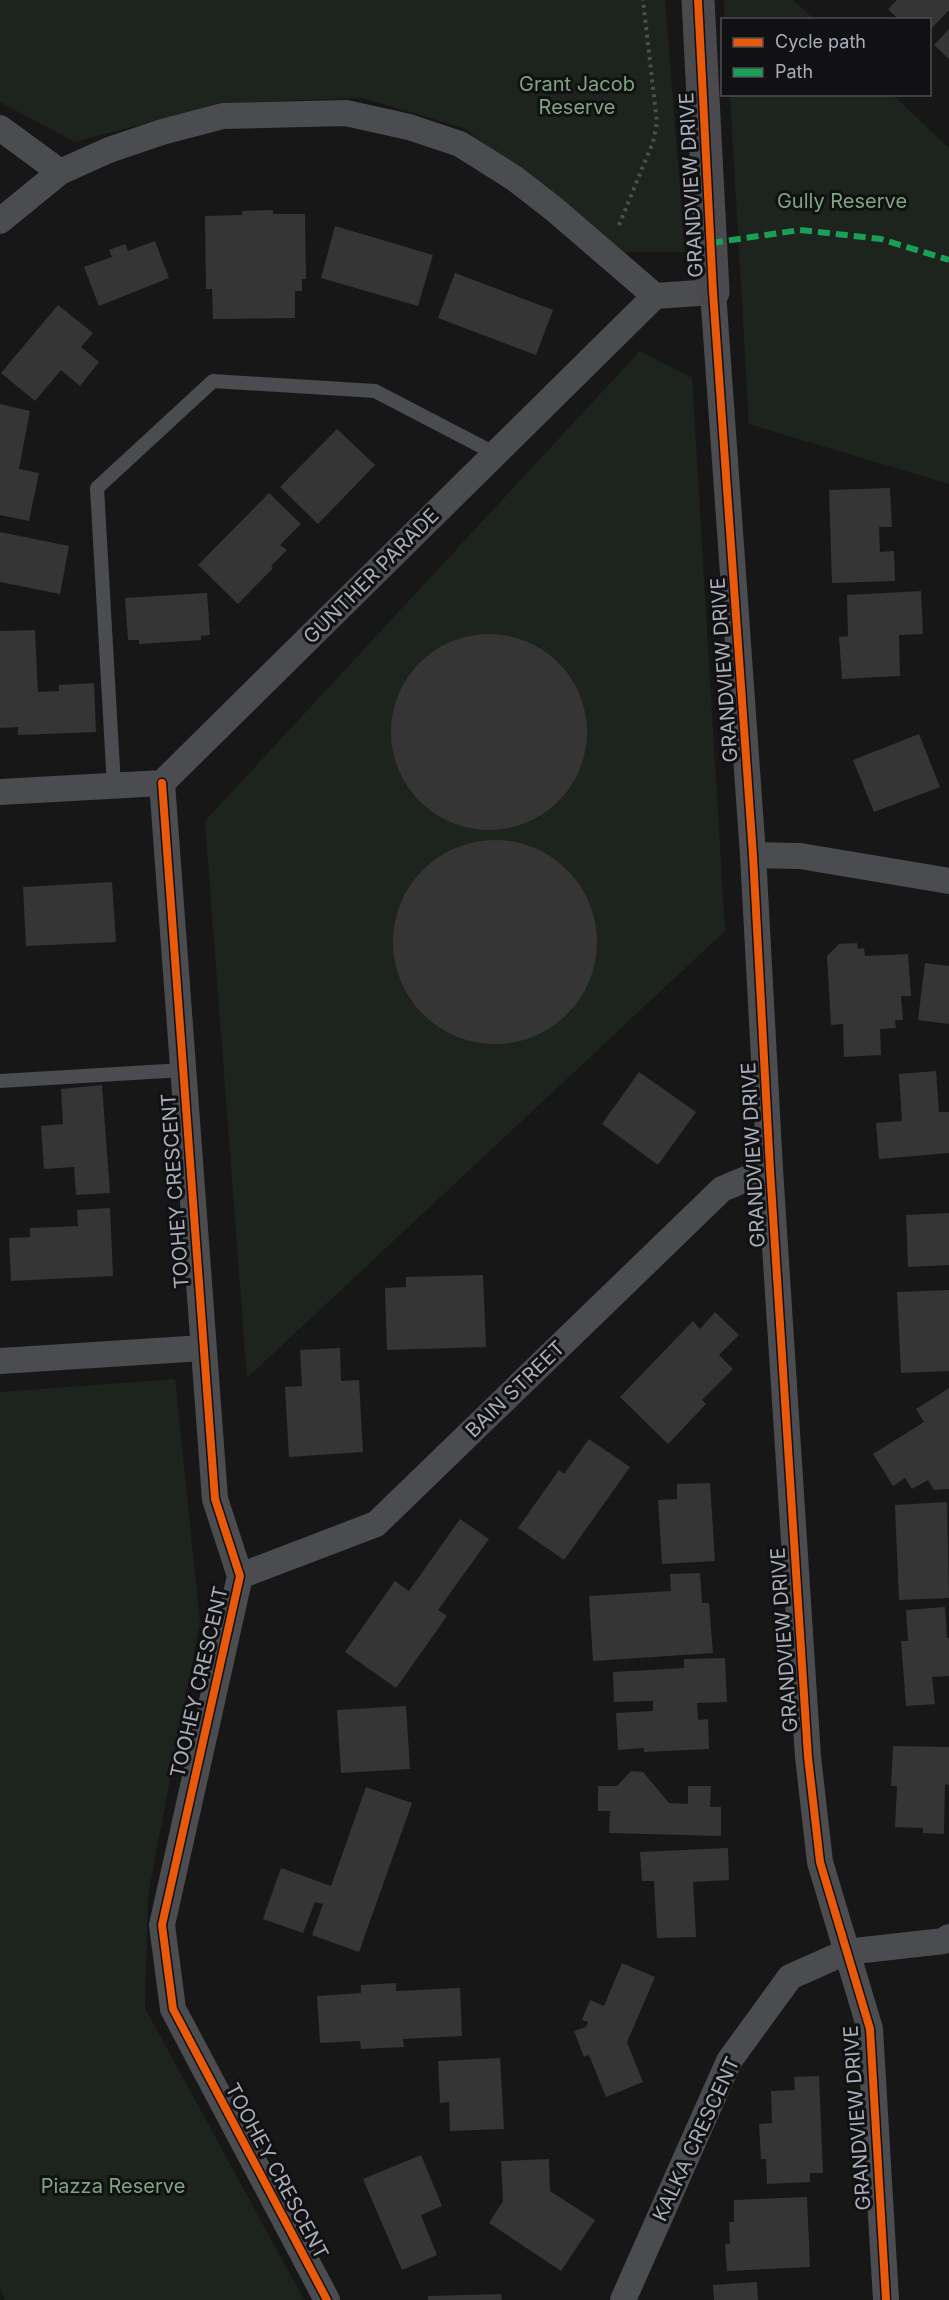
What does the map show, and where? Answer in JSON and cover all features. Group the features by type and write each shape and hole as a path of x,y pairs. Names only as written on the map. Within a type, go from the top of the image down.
{"street":[{"name":"GRANDVIEW DRIVE","path":"698,0 713,292 753,855 770,1169 808,1757 820,1862 870,2029 886,2300"},
{"path":"0,221 60,172 109,150 162,132 223,116 346,113 409,127 460,144 514,178 554,209 655,296 713,292"},
{"path":"0,128 60,172"},
{"name":"GUNTHER PARADE","path":"162,783 655,296"},
{"path":"0,792 162,783"},
{"name":"TOOHEY CRESCENT","path":"162,783 215,1499 240,1576 162,1925 173,2009 327,2300"},
{"path":"753,855 800,856 949,881"},
{"name":"BAIN STREET","path":"240,1576 376,1524 722,1189 770,1169"},
{"path":"0,1361 203,1348"},
{"name":"KALKA CRESCENT","path":"623,2300 729,2061 790,1977 846,1952 944,1941 949,1938"}],"lane":[{"path":"114,786 97,488 213,381 375,391 494,453"},
{"path":"0,1081 183,1070"}],"path":[{"path":"607,255 653,142 657,123 643,0"}],"green space":[{"name":"Grant Jacob Reserve","path":"0,0 665,0 685,252 625,252 464,128 362,98 222,103 75,142 0,102"},
{"path":"724,0 793,0 813,18 725,18"},
{"name":"Gully Reserve","path":"730,96 894,96 949,148 949,484 749,424"},
{"path":"640,351 692,378 725,931 247,1378 205,821"},
{"name":"Piazza Reserve","path":"175,1379 200,1622 148,1895 145,2008 304,2300 5,2300 0,2288 0,1392"}],"building":[{"path":"897,0 949,0 949,10 932,28 931,18 897,18 888,9"},
{"path":"949,29 949,59 934,45"},
{"path":"273,210 273,214 305,214 306,279 302,279 302,291 295,291 295,318 213,319 212,289 206,289 205,216 242,215 242,211"},
{"path":"335,226 433,255 418,306 321,278"},
{"path":"155,241 169,278 99,306 84,267 112,257 109,250 125,244 128,251"},
{"path":"455,273 553,310 536,355 438,318"},
{"path":"58,305 93,333 81,347 99,362 80,386 61,370 35,401 1,373"},
{"path":"0,404 30,411 19,469 39,473 29,521 0,515"},
{"path":"337,429 375,465 318,524 280,487"},
{"path":"890,488 892,527 879,527 880,552 894,551 895,581 832,583 829,490"},
{"path":"269,493 301,524 280,545 287,550 271,566 273,568 238,604 198,565"},
{"path":"0,532 69,546 60,594 0,582"},
{"path":"921,591 923,634 899,635 900,676 842,679 839,637 848,636 847,595"},
{"path":"207,593 210,635 201,636 201,640 139,644 139,640 128,640 125,598"},
{"path":"35,630 38,692 59,691 59,685 94,683 96,732 18,735 18,727 0,728 0,631"},
{"path":"489,634 508,636 526,642 543,651 558,663 570,678 579,695 585,713 587,732 585,751 579,769 570,786 558,801 543,813 526,822 508,828 489,830 470,828 452,822 435,813 420,801 408,786 399,769 393,751 391,732 393,713 399,695 408,678 420,663 435,651 452,642 470,636"},
{"path":"919,734 940,787 874,812 853,760"},
{"path":"495,840 515,842 543,852 560,863 574,877 589,903 595,922 597,942 595,962 585,990 574,1007 560,1021 534,1036 515,1042 495,1044 475,1042 447,1032 430,1021 416,1007 401,981 395,962 393,942 395,922 405,894 416,877 430,863 456,848 475,842"},
{"path":"112,882 116,942 26,946 23,887"},
{"path":"857,943 858,949 864,948 865,956 908,954 911,996 901,996 903,1020 895,1020 896,1028 880,1029 881,1055 844,1057 843,1024 831,1025 827,956 839,944"},
{"path":"925,963 949,966 949,1024 918,1020"},
{"path":"936,1071 939,1112 949,1112 949,1153 879,1159 876,1123 902,1121 899,1074"},
{"path":"639,1072 696,1112 658,1165 602,1124"},
{"path":"102,1085 110,1193 76,1195 74,1167 44,1169 41,1126 63,1124 61,1089"},
{"path":"110,1208 113,1276 11,1281 9,1238 30,1237 30,1228 78,1226 77,1210"},
{"path":"949,1213 949,1265 908,1267 906,1215"},
{"path":"483,1275 486,1347 387,1350 385,1288 406,1287 406,1277"},
{"path":"949,1290 949,1371 901,1373 897,1292"},
{"path":"715,1312 739,1335 719,1355 733,1369 702,1400 706,1404 668,1444 620,1397 693,1321 700,1329"},
{"path":"340,1348 341,1381 359,1380 363,1452 289,1457 285,1387 302,1386 300,1350"},
{"path":"949,1388 949,1489 934,1490 928,1480 912,1489 905,1478 893,1486 873,1454 924,1422 916,1409"},
{"path":"589,1439 630,1467 564,1560 518,1528 559,1470 564,1474"},
{"path":"710,1483 715,1561 662,1564 658,1500 677,1499 677,1484"},
{"path":"947,1502 949,1598 899,1600 895,1505"},
{"path":"460,1519 489,1539 438,1610 447,1616 396,1688 345,1652 395,1581 409,1591"},
{"path":"700,1573 702,1603 709,1603 713,1653 593,1661 589,1596 671,1591 670,1574"},
{"path":"945,1607 947,1638 949,1638 949,1676 932,1677 935,1704 906,1706 901,1641 908,1641 906,1610"},
{"path":"725,1658 727,1702 697,1703 698,1720 708,1719 709,1749 644,1752 644,1748 618,1750 616,1713 653,1711 653,1701 614,1702 613,1672 684,1668 684,1659"},
{"path":"406,1706 410,1769 341,1773 337,1710"},
{"path":"893,1746 949,1747 949,1785 945,1784 944,1834 923,1833 923,1828 895,1827 897,1786 891,1786"},
{"path":"631,1771 643,1772 669,1803 688,1804 688,1786 711,1786 710,1807 721,1807 721,1836 609,1833 610,1811 598,1811 598,1786 617,1786"},
{"path":"366,1787 412,1803 359,1952 312,1935 323,1904 315,1902 303,1933 263,1919 281,1868 331,1886"},
{"path":"728,1848 729,1880 693,1882 696,1937 657,1938 654,1881 642,1881 640,1852"},
{"path":"622,1963 655,1977 627,2042 643,2082 606,2097 589,2055 584,2057 574,2031 586,2027 588,2022 582,2020 590,2000 604,2006"},
{"path":"396,1983 396,1991 460,1988 462,2036 403,2039 404,2047 361,2049 360,2041 320,2043 317,1996 361,1993 361,1985"},
{"path":"500,2058 504,2129 450,2131 449,2102 440,2103 438,2061"},
{"path":"819,2076 823,2173 810,2173 810,2182 767,2184 766,2159 761,2159 759,2124 772,2123 771,2091 795,2090 794,2077"},
{"path":"421,2155 442,2206 421,2215 437,2255 402,2270 363,2179"},
{"path":"549,2159 550,2191 595,2220 561,2271 489,2223 503,2201 501,2161"},
{"path":"807,2197 810,2267 727,2271 725,2244 730,2244 729,2222 734,2222 734,2200"},
{"path":"757,2282 758,2300 714,2300 713,2285"},
{"path":"501,2294 502,2300 428,2300 428,2296"}],"marked path":[{"path":"711,243 800,230 881,239 949,260"}],"cycle path":[{"path":"698,0 713,292 753,855 770,1169 808,1757 820,1862 870,2029 886,2300"},
{"path":"162,783 215,1499 240,1576 162,1925 173,2009 327,2300"}]}
